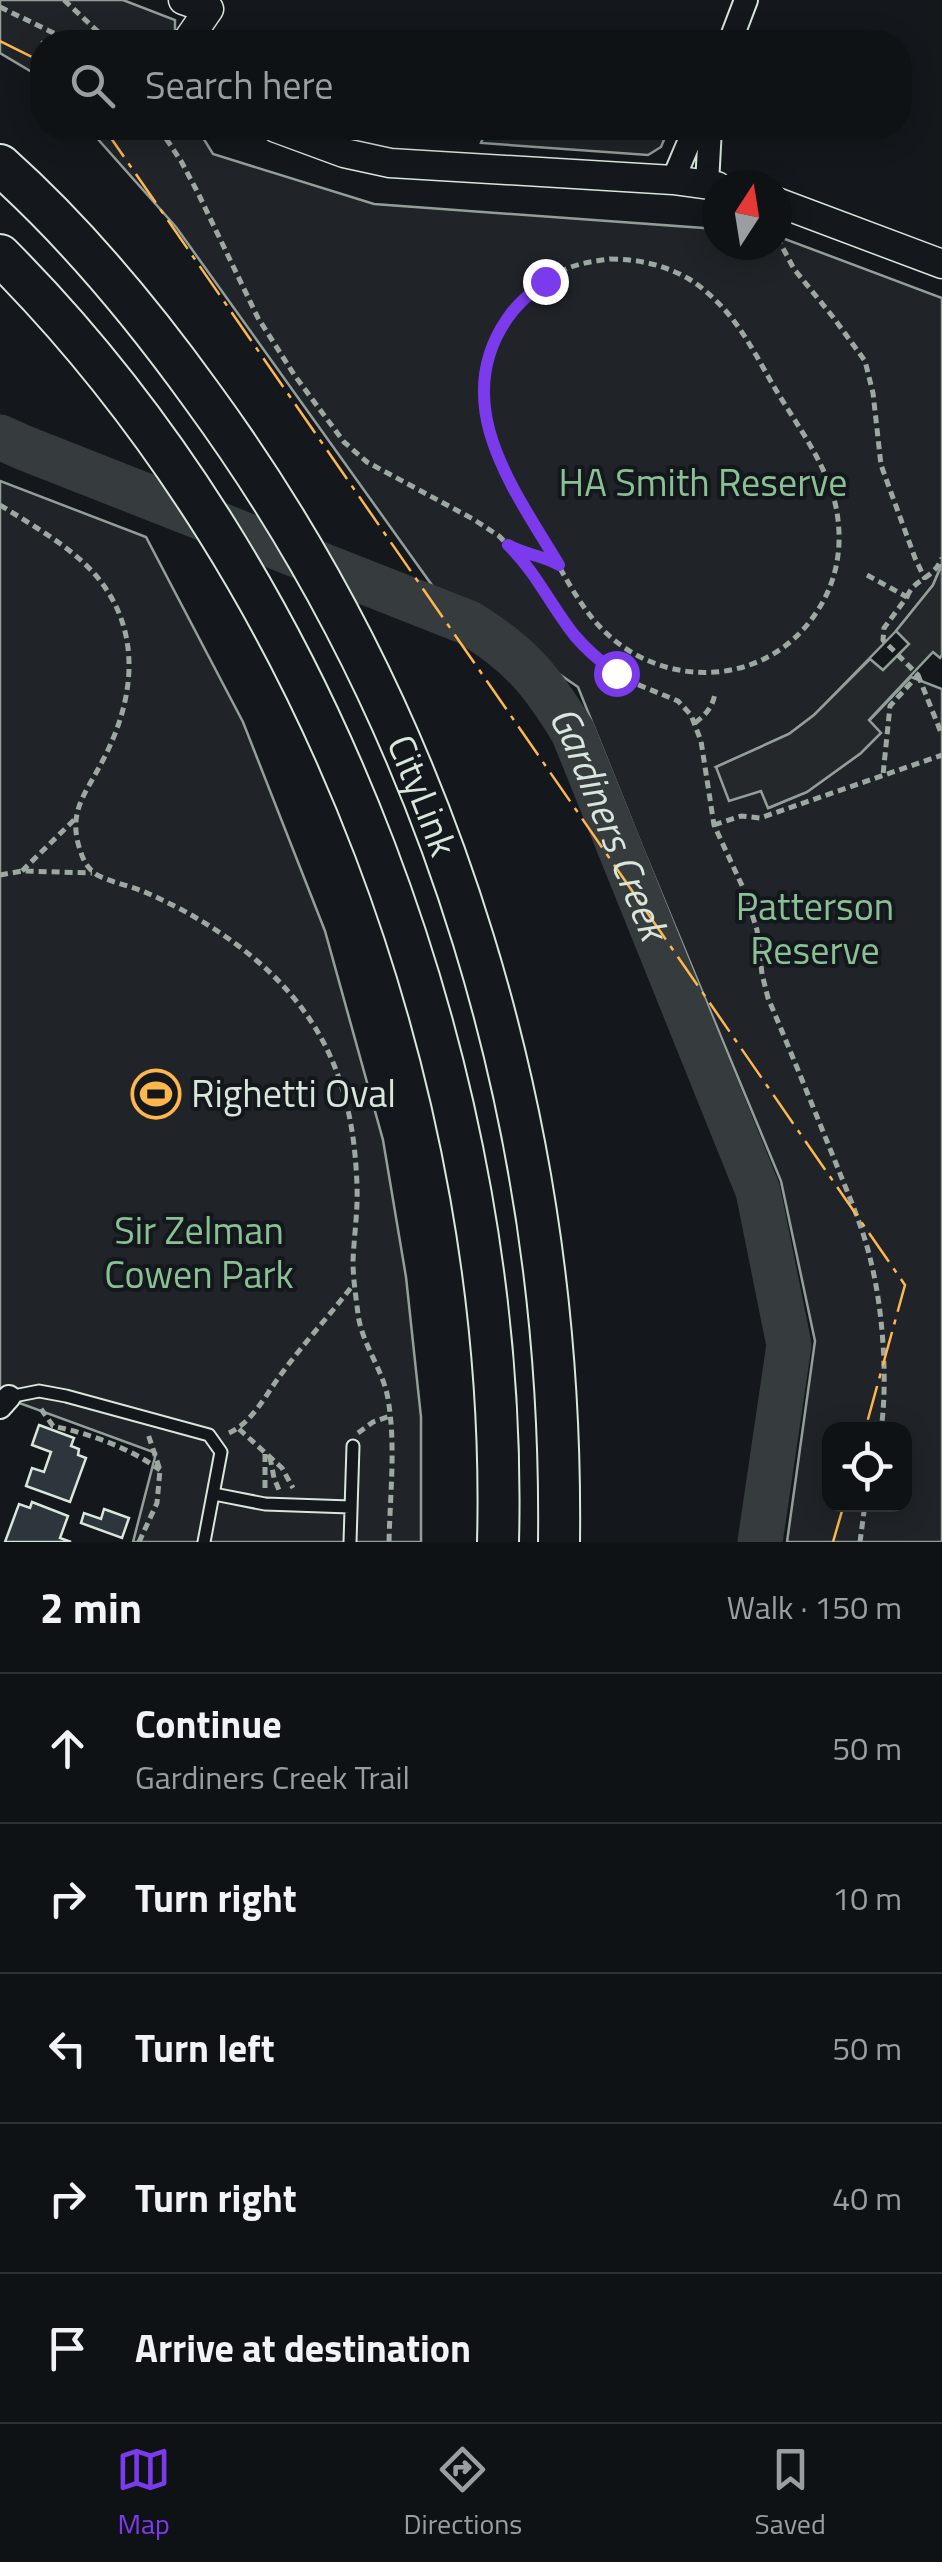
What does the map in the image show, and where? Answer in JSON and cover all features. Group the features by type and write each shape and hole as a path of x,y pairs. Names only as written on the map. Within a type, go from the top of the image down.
{"highway":[{"name":"CityLink","path":"0,165 63,228 144,320 270,494 346,628 442,842 486,980 512,1079 542,1238 552,1324 560,1542"},
{"name":"CityLink","path":"0,255 99,366 168,458 254,593 295,667 362,813 417,970 449,1085 472,1203 494,1379 500,1481 498,1542"}],"street":[{"path":"735,30 746,0"},
{"path":"191,30 199,2"},
{"path":"310,140 390,163 702,184"},
{"path":"673,180 690,140"},
{"path":"710,140 711,170"},
{"path":"792,208 942,264"}],"lane":[{"path":"4,1402 39,1391 200,1431 221,1452 204,1542"},
{"path":"350,1542 354,1442"},
{"path":"214,1494 265,1504 350,1507"}],"path":[{"path":"64,0 97,30"},
{"path":"0,8 47,30"},
{"path":"167,140 198,192 258,318 344,442 367,462 473,519 508,545 559,565 600,628 642,659 693,674 743,669 785,648 814,616 833,580 838,558 838,516 826,479 742,332 724,310 691,280 650,263 610,258 588,262 545,281 506,319 489,357 484,403 488,430 513,490 559,565"},
{"path":"789,260 865,361 881,466 925,579"},
{"path":"0,505 50,536 90,569 115,603 130,663 118,731 74,819 22,871"},
{"path":"508,545 528,564 588,650 616,673 678,702 691,715 706,764 714,825 745,892 757,930 768,998 872,1264 880,1322 881,1422"},
{"path":"942,558 937,570 910,588 882,634 883,640 918,676 942,735"},
{"path":"867,575 907,597"},
{"path":"883,775 890,706 918,676"},
{"path":"694,723 708,713 715,694"},
{"path":"714,825 741,816 760,818 942,755"},
{"path":"74,819 83,858 95,873"},
{"path":"0,874 95,873 144,891 218,931 280,982 312,1021 334,1063 354,1134 358,1319 384,1384 390,1416 388,1542"},
{"path":"229,1434 239,1429 355,1283"},
{"path":"39,1391 41,1410 53,1426 88,1434 160,1470"},
{"path":"139,1542 157,1503 160,1470 144,1416"},
{"path":"354,1442 373,1422 390,1416"},
{"path":"239,1429 282,1468 296,1496"},
{"path":"266,1493 268,1454"},
{"path":"268,1454 282,1497"},
{"path":"860,1542 864,1512"}],"green space":[{"path":"0,0 123,0 175,20 175,30 30,30 30,71 0,53"},
{"name":"HA Smith Reserve","path":"99,140 204,140 213,154 374,204 702,228 702,260 792,260 792,242 942,298 942,564 933,585 896,631 814,715 789,734 716,767 761,791 769,808 807,792 861,753 869,721 911,677 942,689 942,1542 787,1542 815,1341 781,1181 578,687 434,588 176,227"},
{"path":"664,140 661,147 648,155 481,143"},
{"name":"Sir Zelman Cowen Park","path":"0,481 146,537 243,722 325,931 383,1140 406,1277 421,1417 421,1542 133,1542 156,1453 0,1396"}],"shaded area":[{"path":"942,564 942,655 940,658 933,652 869,720 881,733 861,753 807,792 768,808 761,791 729,801 716,767 789,734 814,715 870,659 883,670 909,644 896,631 933,585"}],"building":[{"path":"39,1425 74,1438 71,1446 86,1458 70,1502 26,1486 32,1468 44,1472 51,1452 32,1445"},
{"path":"32,1502 68,1516 60,1538 71,1542 5,1542 19,1504 30,1508"},
{"path":"104,1509 129,1518 122,1538 81,1523 84,1513 101,1519"}],"waterway":[{"name":"Gardiners Creek","path":"0,437 469,623 516,658 551,698 573,732 758,1191 789,1345 760,1542"}],"power":[{"path":"0,41 30,56"},
{"path":"112,140 905,1285 867,1422"},
{"path":"833,1542 842,1512"}],"place":[{"name":"Righetti Oval","path":"156,1094"}],"route":[{"path":"545,281 506,319 497,337 484,381 484,403 499,462 559,565 508,545 528,564 574,634 616,673"}],"park label":[{"name":"Patterson Reserve","path":"815,929"}]}
